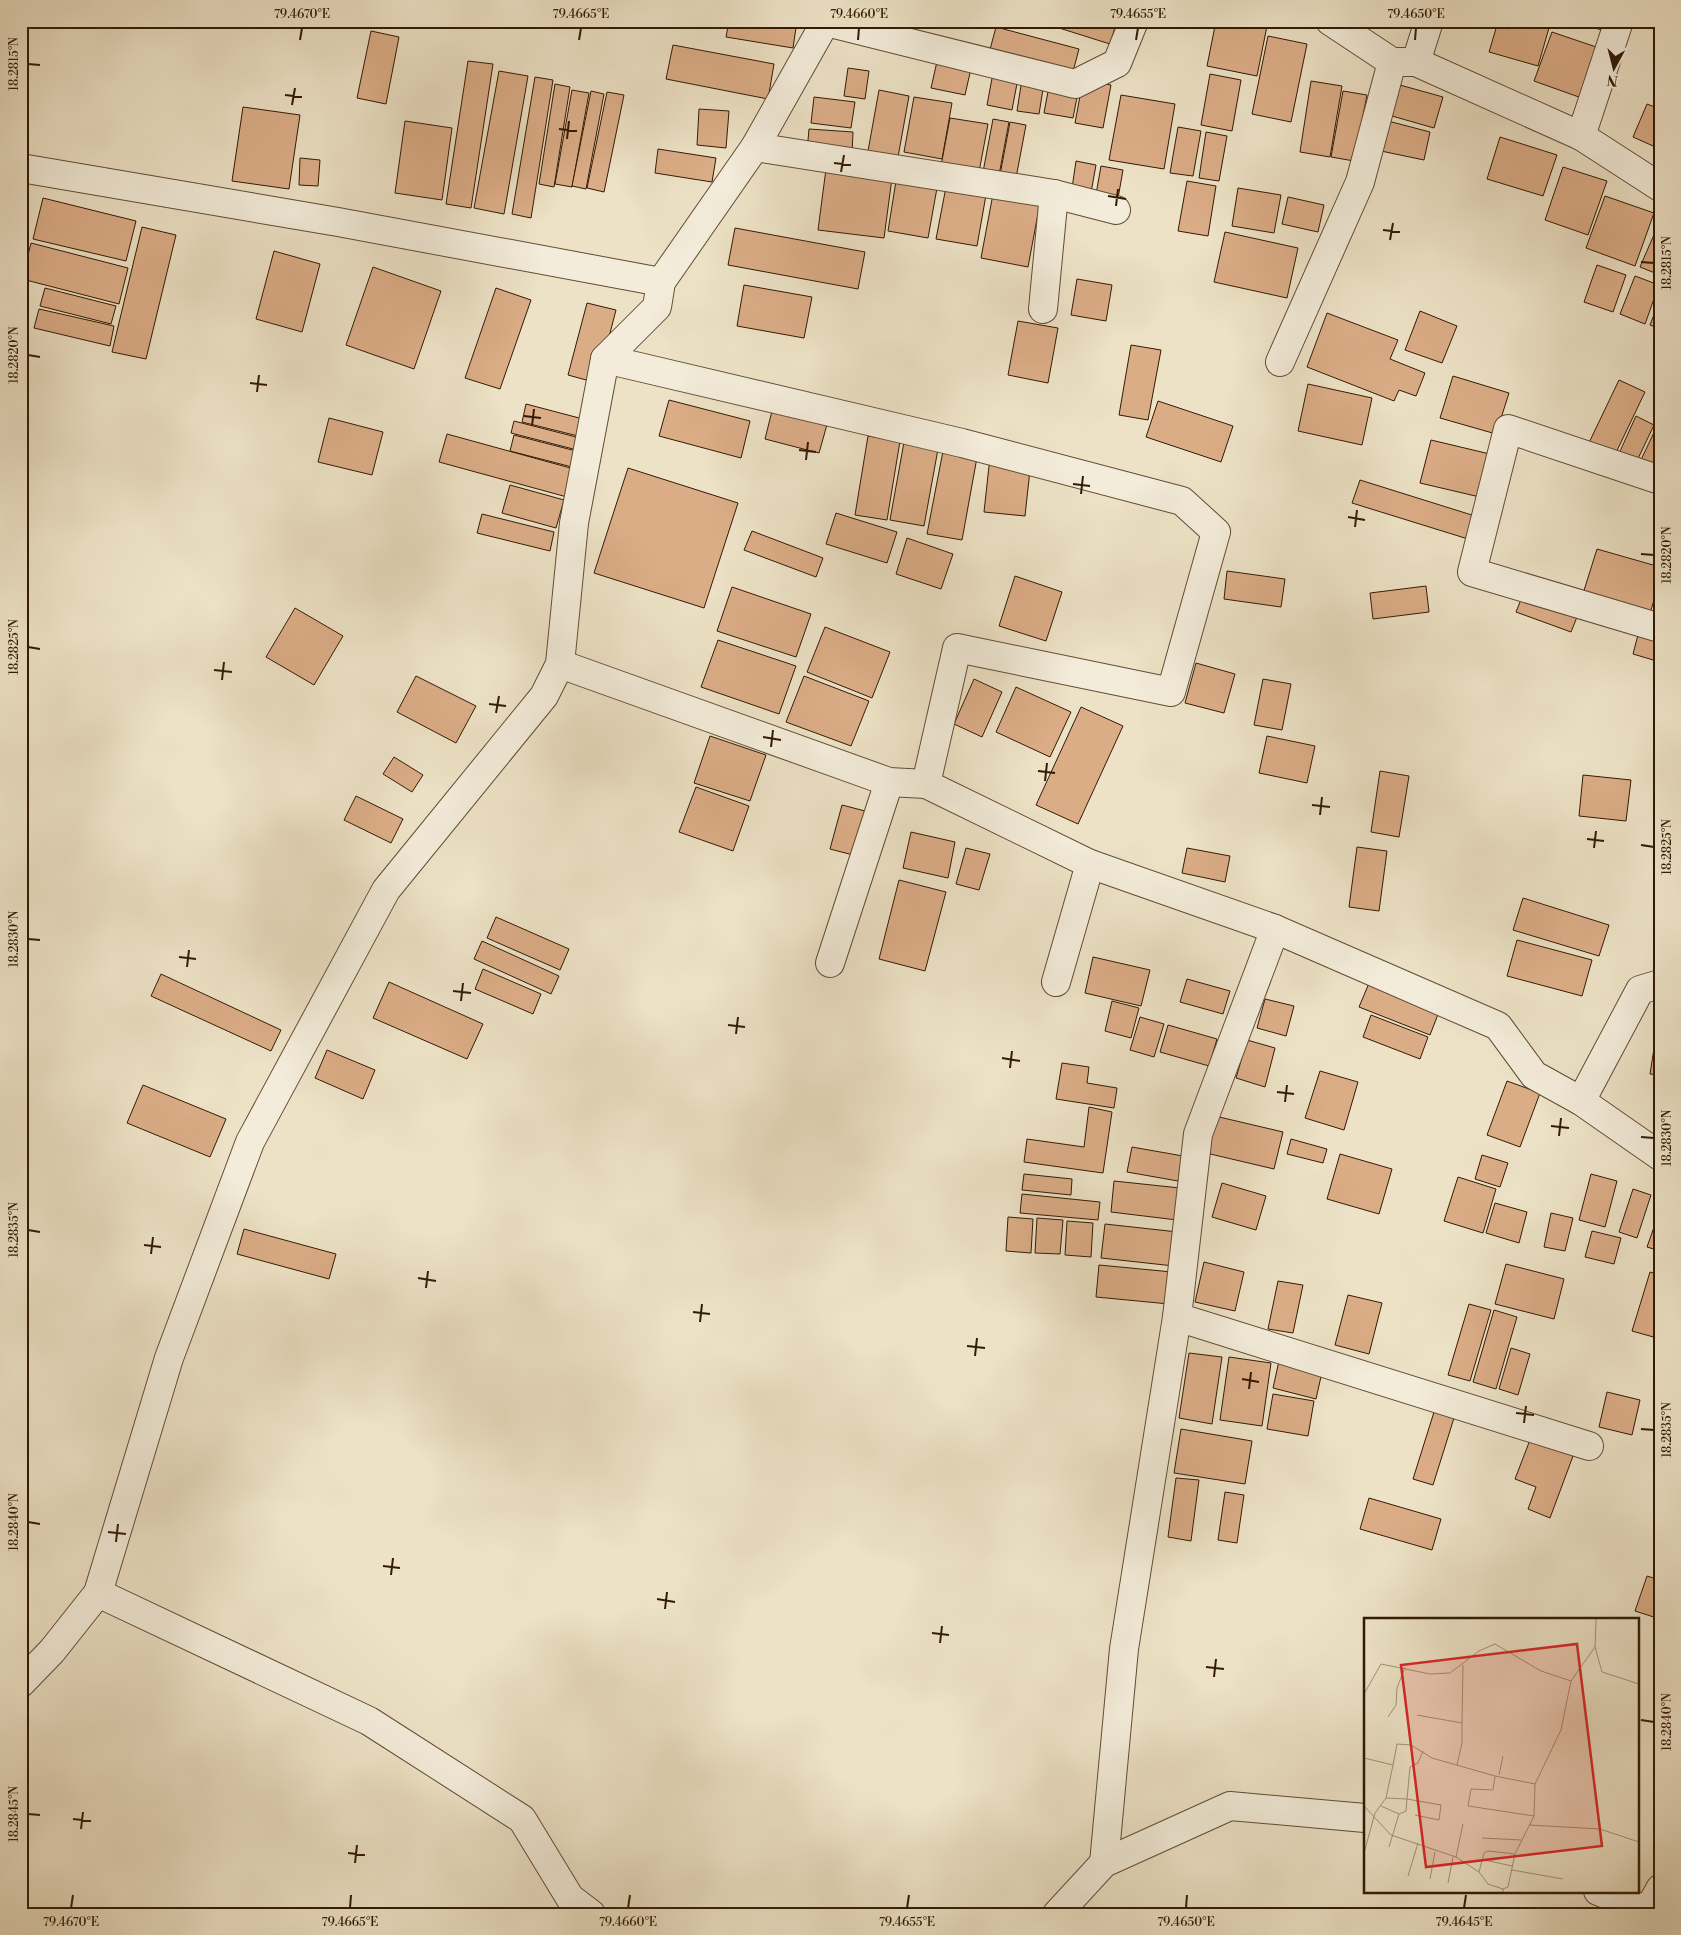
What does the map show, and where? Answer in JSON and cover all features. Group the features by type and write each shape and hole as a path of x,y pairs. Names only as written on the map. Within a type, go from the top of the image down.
{"street":[{"path":"21,1683 52,1651 98,1592 169,1358 250,1142 386,890 544,696 560,664 574,523 605,359 657,307 661,282 755,147 826,22 1075,84 1117,63 1134,21"},
{"path":"1330,21 1404,62 1581,136 1660,187"},
{"path":"1280,362 1360,182 1404,62 1429,21"},
{"path":"1581,136 1619,21"},
{"path":"755,147 1054,194 1116,210"},
{"path":"21,168 338,222 661,282"},
{"path":"1043,309 1054,194"},
{"path":"605,359 962,443 1182,501 1216,532 1170,692 958,648 926,784"},
{"path":"1660,480 1508,429 1472,572 1660,628"},
{"path":"560,664 889,782 926,784 1090,864 1275,929 1498,1026 1534,1075 1580,1101 1660,1156"},
{"path":"830,963 889,782"},
{"path":"1056,982 1090,864"},
{"path":"1104,1862 1124,1649 1177,1317 1198,1134 1275,929"},
{"path":"1580,1101 1640,990 1660,984"},
{"path":"1177,1317 1589,1446"},
{"path":"98,1592 369,1721 522,1819 570,1898 591,1914"},
{"path":"1057,1914 1104,1862 1230,1806 1364,1818"},
{"path":"1602,1892 1655,1904"}],"building":[{"path":"729,21 797,21 793,48 726,37"},
{"path":"1058,21 1117,21 1110,44 1056,27"},
{"path":"1216,21 1268,21 1257,76 1207,66"},
{"path":"1512,21 1551,21 1538,66 1489,52 1497,25 1509,29"},
{"path":"1572,21 1604,21 1602,30"},
{"path":"996,27 1079,49 1071,79 988,57"},
{"path":"371,31 399,37 386,104 357,98"},
{"path":"1552,32 1608,51 1590,101 1534,81"},
{"path":"1268,36 1307,44 1291,122 1252,114"},
{"path":"673,45 774,64 768,99 666,79"},
{"path":"938,57 972,64 965,95 931,88"},
{"path":"468,61 493,64 471,208 446,204"},
{"path":"848,68 869,71 865,99 844,96"},
{"path":"499,71 528,76 504,214 474,208"},
{"path":"993,73 1018,78 1012,110 987,105"},
{"path":"1210,74 1241,80 1232,131 1201,125"},
{"path":"535,77 553,80 531,218 512,214"},
{"path":"1022,79 1044,83 1039,114 1017,111"},
{"path":"1083,80 1111,85 1103,128 1075,123"},
{"path":"1311,81 1342,86 1330,157 1300,152"},
{"path":"555,84 570,87 554,187 539,184"},
{"path":"1400,85 1443,97 1434,128 1392,116"},
{"path":"1049,86 1078,92 1073,118 1044,113"},
{"path":"572,90 589,93 572,187 555,184"},
{"path":"879,90 909,96 898,157 868,151"},
{"path":"591,91 604,94 586,189 572,186"},
{"path":"1343,91 1367,95 1354,161 1331,157"},
{"path":"607,92 624,95 604,192 587,188"},
{"path":"1121,95 1175,104 1164,169 1109,160"},
{"path":"814,97 855,102 851,128 811,123"},
{"path":"914,97 952,103 942,159 904,152"},
{"path":"1647,104 1660,109 1660,149 1633,137"},
{"path":"243,107 300,115 289,189 232,181"},
{"path":"699,109 729,111 726,148 697,145"},
{"path":"950,118 988,124 979,172 941,166"},
{"path":"993,119 1009,122 999,175 983,172"},
{"path":"405,121 452,128 442,200 395,193"},
{"path":"1388,121 1430,132 1424,160 1381,151"},
{"path":"1010,122 1026,125 1016,178 1000,175"},
{"path":"1178,127 1201,131 1193,176 1170,173"},
{"path":"809,129 853,132 852,154 807,151"},
{"path":"1206,132 1227,136 1219,181 1199,178"},
{"path":"1500,137 1557,155 1543,196 1487,179"},
{"path":"658,149 716,158 712,182 655,173"},
{"path":"300,158 320,160 318,186 299,185"},
{"path":"1076,161 1096,165 1090,198 1071,195"},
{"path":"1101,166 1123,170 1117,204 1095,200"},
{"path":"1563,167 1607,181 1588,235 1545,220"},
{"path":"826,169 892,178 884,238 818,230"},
{"path":"896,181 937,188 928,238 888,231"},
{"path":"1187,181 1216,186 1208,236 1178,231"},
{"path":"946,187 986,195 977,246 936,239"},
{"path":"1238,188 1281,195 1274,233 1232,226"},
{"path":"993,194 1040,203 1028,267 981,258"},
{"path":"1605,196 1654,213 1635,266 1586,248"},
{"path":"1288,197 1324,205 1318,232 1282,224"},
{"path":"43,198 136,221 126,261 33,239"},
{"path":"1660,223 1660,275 1640,267"},
{"path":"142,227 176,235 146,359 112,352"},
{"path":"735,228 865,252 858,289 728,265"},
{"path":"1225,232 1298,248 1287,298 1214,282"},
{"path":"31,243 128,268 119,304 22,279"},
{"path":"274,251 320,264 302,332 256,319"},
{"path":"1597,265 1626,275 1613,312 1584,302"},
{"path":"373,267 441,291 414,369 346,345"},
{"path":"1635,276 1659,285 1645,324 1620,314"},
{"path":"1077,279 1112,285 1106,321 1071,315"},
{"path":"744,285 812,297 804,338 737,326"},
{"path":"45,288 116,306 111,324 40,306"},
{"path":"496,288 531,300 500,389 465,378"},
{"path":"1660,299 1660,329 1650,325"},
{"path":"587,303 616,310 597,383 568,375"},
{"path":"39,309 114,326 110,346 34,328"},
{"path":"1420,311 1457,326 1442,363 1405,350"},
{"path":"1327,313 1398,340 1390,359 1425,373 1416,396 1399,390 1394,401 1307,367"},
{"path":"1018,321 1058,328 1048,383 1008,375"},
{"path":"1131,345 1161,350 1148,420 1119,415"},
{"path":"1453,376 1509,393 1496,434 1440,418"},
{"path":"1619,380 1645,392 1612,461 1586,449"},
{"path":"1308,384 1372,398 1362,445 1298,431"},
{"path":"669,400 750,421 741,458 659,436"},
{"path":"1158,401 1233,426 1221,462 1146,437"},
{"path":"526,404 583,419 578,436 522,422"},
{"path":"773,407 828,421 819,453 765,439"},
{"path":"1636,416 1654,425 1634,467 1617,458"},
{"path":"329,418 383,432 372,475 318,462"},
{"path":"1660,420 1660,466 1639,464"},
{"path":"514,421 580,438 577,450 511,433"},
{"path":"447,434 574,469 567,497 439,462"},
{"path":"514,435 576,451 572,467 510,451"},
{"path":"868,436 900,441 887,520 855,515"},
{"path":"1431,440 1494,455 1484,498 1420,483"},
{"path":"904,442 938,449 924,526 890,520"},
{"path":"944,446 978,452 962,540 927,534"},
{"path":"990,457 1031,461 1025,516 984,512"},
{"path":"628,468 738,503 704,608 594,573"},
{"path":"1360,480 1475,516 1468,539 1352,503"},
{"path":"510,485 564,500 556,528 502,513"},
{"path":"836,513 897,532 887,563 826,544"},
{"path":"482,514 554,532 550,551 477,533"},
{"path":"752,531 823,558 816,577 744,550"},
{"path":"907,538 953,554 941,589 896,574"},
{"path":"1597,549 1660,567 1660,580 1648,620 1581,600"},
{"path":"1227,571 1285,579 1281,607 1224,599"},
{"path":"1015,576 1062,592 1046,641 999,626"},
{"path":"1426,586 1429,612 1373,619 1370,593"},
{"path":"732,587 811,614 796,657 717,631"},
{"path":"1524,592 1579,612 1571,632 1516,612"},
{"path":"295,608 343,636 314,685 266,657"},
{"path":"825,627 890,652 872,698 807,672"},
{"path":"1639,631 1660,637 1660,662 1633,654"},
{"path":"718,640 796,666 779,714 701,687"},
{"path":"1196,663 1235,674 1224,713 1185,703"},
{"path":"416,676 476,706 456,743 397,712"},
{"path":"804,676 869,701 851,746 786,722"},
{"path":"974,679 1002,692 982,737 954,724"},
{"path":"1263,679 1291,684 1282,730 1254,725"},
{"path":"1016,687 1071,712 1050,757 996,732"},
{"path":"1081,707 1123,726 1078,824 1036,805"},
{"path":"710,736 766,755 750,801 694,783"},
{"path":"1267,736 1315,746 1307,783 1259,773"},
{"path":"394,757 423,775 412,792 383,774"},
{"path":"1380,771 1409,776 1399,837 1371,832"},
{"path":"1583,775 1631,780 1626,821 1579,816"},
{"path":"696,787 749,806 733,851 679,832"},
{"path":"356,796 403,819 391,843 344,820"},
{"path":"842,805 869,812 857,856 830,849"},
{"path":"911,832 955,842 948,878 903,868"},
{"path":"1357,847 1387,851 1379,911 1349,907"},
{"path":"966,848 990,854 979,890 956,884"},
{"path":"1187,848 1230,856 1225,882 1182,873"},
{"path":"899,880 946,892 925,971 879,959"},
{"path":"1523,898 1609,925 1599,956 1513,930"},
{"path":"1660,909 1660,933 1655,932"},
{"path":"496,917 569,949 560,970 487,938"},
{"path":"1517,940 1592,960 1582,996 1507,976"},
{"path":"482,941 559,976 551,994 474,959"},
{"path":"1093,957 1150,970 1141,1006 1085,993"},
{"path":"483,969 541,994 533,1014 475,989"},
{"path":"161,974 281,1030 271,1051 151,996"},
{"path":"1372,976 1442,1004 1430,1035 1359,1007"},
{"path":"1187,979 1230,991 1223,1014 1180,1002"},
{"path":"389,982 483,1024 467,1059 373,1018"},
{"path":"1265,999 1294,1006 1286,1036 1257,1028"},
{"path":"1112,1001 1139,1008 1131,1038 1105,1031"},
{"path":"1371,1015 1428,1037 1420,1059 1363,1037"},
{"path":"1140,1017 1164,1024 1154,1057 1130,1050"},
{"path":"1168,1025 1217,1039 1209,1066 1160,1052"},
{"path":"1247,1040 1275,1048 1265,1087 1236,1078"},
{"path":"1655,1042 1660,1043 1660,1075 1650,1074"},
{"path":"327,1050 375,1070 363,1099 315,1078"},
{"path":"1062,1063 1089,1067 1087,1083 1117,1088 1114,1108 1056,1099"},
{"path":"1320,1071 1358,1082 1344,1130 1305,1118"},
{"path":"1507,1081 1540,1093 1520,1147 1487,1135"},
{"path":"143,1085 226,1119 210,1157 127,1123"},
{"path":"1089,1107 1112,1112 1103,1173 1024,1162 1027,1139 1084,1147"},
{"path":"1215,1116 1283,1132 1274,1169 1206,1153"},
{"path":"1291,1139 1327,1149 1323,1163 1287,1154"},
{"path":"1132,1147 1183,1156 1178,1181 1127,1172"},
{"path":"1340,1154 1392,1169 1379,1214 1327,1199"},
{"path":"1482,1155 1508,1163 1500,1187 1475,1179"},
{"path":"1024,1174 1072,1179 1071,1195 1022,1190"},
{"path":"1591,1174 1617,1181 1605,1227 1579,1220"},
{"path":"1458,1177 1496,1189 1483,1233 1444,1221"},
{"path":"1114,1181 1180,1188 1177,1220 1111,1212"},
{"path":"1222,1183 1266,1196 1256,1230 1212,1217"},
{"path":"1633,1189 1651,1195 1637,1238 1619,1232"},
{"path":"1022,1194 1100,1202 1098,1220 1020,1213"},
{"path":"1495,1203 1527,1212 1519,1243 1486,1233"},
{"path":"1660,1210 1660,1251 1647,1247"},
{"path":"1551,1213 1573,1218 1565,1251 1544,1247"},
{"path":"1008,1217 1033,1219 1031,1253 1006,1251"},
{"path":"1037,1218 1063,1220 1060,1254 1035,1253"},
{"path":"1067,1221 1093,1223 1091,1257 1065,1255"},
{"path":"1105,1224 1178,1232 1174,1266 1101,1258"},
{"path":"244,1229 336,1254 329,1279 237,1254"},
{"path":"1592,1231 1621,1238 1614,1264 1585,1257"},
{"path":"1204,1262 1244,1272 1235,1311 1195,1302"},
{"path":"1506,1264 1564,1279 1554,1319 1495,1304"},
{"path":"1099,1265 1172,1272 1169,1304 1096,1297"},
{"path":"1650,1272 1660,1275 1660,1328 1657,1338 1632,1331"},
{"path":"1278,1281 1303,1285 1293,1333 1268,1329"},
{"path":"1348,1295 1382,1303 1369,1354 1335,1345"},
{"path":"1469,1304 1491,1310 1470,1381 1448,1375"},
{"path":"1494,1310 1517,1317 1496,1389 1473,1382"},
{"path":"1511,1348 1530,1354 1518,1395 1499,1389"},
{"path":"1189,1353 1222,1357 1212,1424 1179,1418"},
{"path":"1229,1357 1271,1363 1262,1426 1220,1420"},
{"path":"1279,1361 1322,1372 1316,1399 1273,1388"},
{"path":"1607,1392 1640,1400 1632,1435 1599,1427"},
{"path":"1273,1394 1314,1401 1308,1436 1267,1429"},
{"path":"1434,1412 1454,1418 1433,1485 1413,1479"},
{"path":"1181,1429 1252,1441 1245,1484 1174,1473"},
{"path":"1533,1432 1576,1448 1550,1518 1528,1509 1536,1487 1515,1479"},
{"path":"1176,1478 1199,1480 1191,1541 1168,1537"},
{"path":"1225,1492 1244,1495 1237,1543 1218,1540"},
{"path":"1369,1498 1441,1519 1432,1550 1360,1529"},
{"path":"1647,1576 1660,1580 1660,1619 1635,1611"}]}
